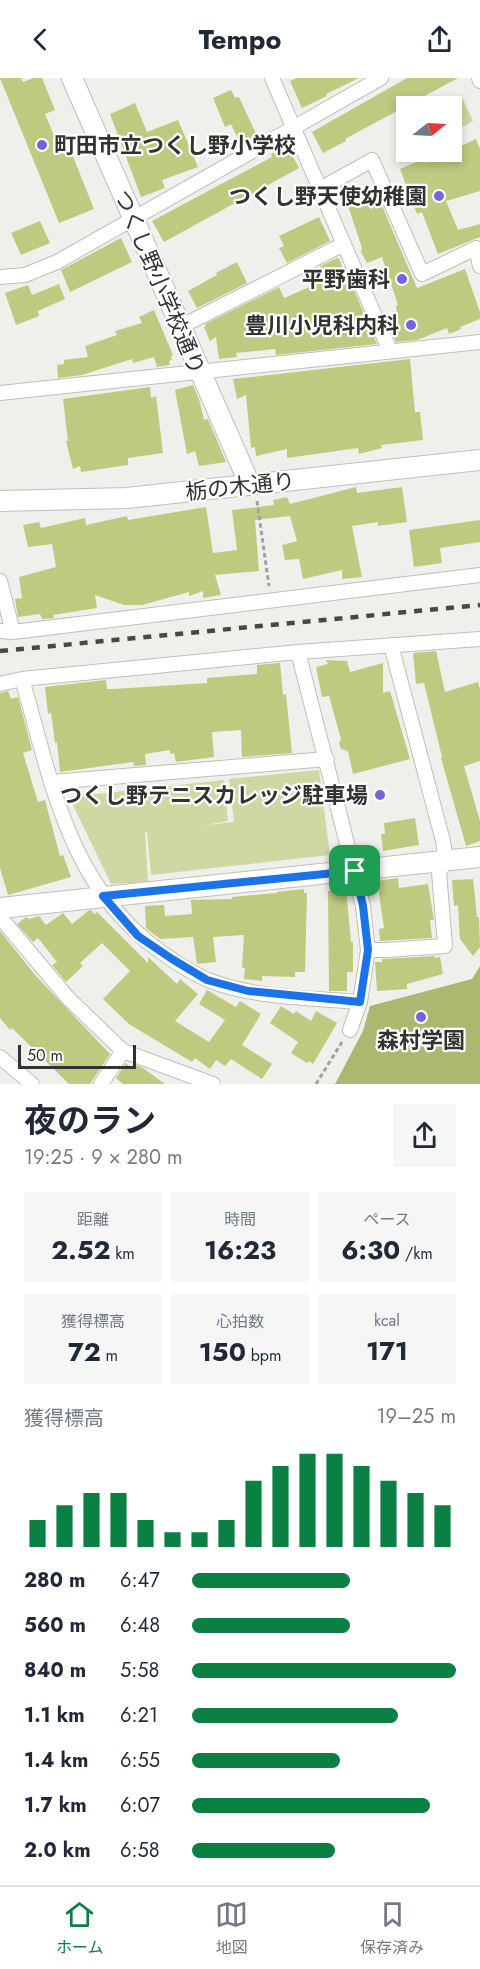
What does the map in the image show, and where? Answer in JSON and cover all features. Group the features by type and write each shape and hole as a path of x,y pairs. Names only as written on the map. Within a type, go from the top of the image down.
{"street":[{"name":"つくし野小学校通り","path":"72,78 250,485"},
{"path":"272,78 390,351"},
{"path":"0,277 25,275 41,270 375,79"},
{"path":"320,189 372,160 422,274 476,248 480,266"},
{"path":"180,327 344,244"},
{"path":"0,393 480,342"},
{"name":"栃の木通り","path":"0,501 127,498 480,460"},
{"path":"0,581 7,632 480,574"},
{"path":"0,684 22,679 298,652 480,639"},
{"path":"368,950 445,946 439,872 446,861 443,841 391,645"},
{"path":"298,652 363,906 368,950 360,1002 350,1030"},
{"path":"22,679 64,822 77,852 103,896 138,936 207,980 248,991 360,1002"},
{"path":"52,782 327,759"},
{"path":"0,908 480,857"},
{"path":"0,917 68,999 123,1051 213,1084"},
{"path":"101,1084 123,1051"},
{"path":"2,1064 32,1084"}],"path":[{"path":"250,485 259,505 268,575"},
{"path":"316,1084 350,1030"}],"green space":[{"path":"462,97 473,121 462,127"},
{"path":"319,770 330,855 151,875 147,832 145,832 148,882 111,884 69,797 224,780 228,821 205,825 234,822 229,779"},
{"name":"森村学園","path":"480,966 480,1084 335,1084 363,1031 370,1006 472,979"}],"building":[{"path":"0,78 21,78 23,82 42,78 55,110 45,114 55,138 64,134 94,209 59,223"},
{"path":"297,78 359,78 302,108 290,81"},
{"path":"407,78 458,78 425,96 396,96 396,111 323,153 312,132"},
{"path":"231,90 235,98 239,97 257,136 240,143 231,124 225,127 213,98"},
{"path":"135,103 147,132 178,120 198,167 162,180 165,188 141,197 110,114"},
{"path":"476,139 480,149 480,191 446,201 458,230 480,224 480,237 438,254 422,212 417,214 400,169 416,162 462,162 462,146"},
{"path":"287,145 299,168 164,242 152,221 272,157 271,154"},
{"path":"377,194 417,288 465,269 480,312 480,319 449,334 447,328 417,340 396,342 385,317 397,313 396,306 398,305 382,257 367,263 361,252 362,248 348,206"},
{"path":"319,217 330,241 287,263 279,248 284,246 279,236"},
{"path":"40,221 50,243 21,255 11,233"},
{"path":"121,238 132,262 70,292 61,270"},
{"path":"339,258 349,286 351,283 377,344 276,355 275,349 236,353 237,357 219,359 216,337 210,341 204,327 205,324 279,287 284,298 321,282 320,280 324,278 320,266"},
{"path":"237,262 247,283 197,308 188,291"},
{"path":"59,284 65,299 38,311 39,316 16,325 5,293 28,285 32,295"},
{"path":"154,310 173,355 172,360 169,361 170,365 157,367 154,357 133,363 132,359 82,375 58,378 57,365 64,364 64,360 88,357 85,346 117,335 115,331 142,323 139,317"},
{"path":"410,359 415,412 420,412 423,440 381,445 382,448 359,454 358,448 287,458 287,449 256,456 255,447 251,448 246,395 237,399 233,379"},
{"path":"193,385 204,420 208,419 226,462 199,466 195,451 187,454 175,390"},
{"path":"150,387 151,398 156,396 163,453 128,458 128,465 81,472 80,466 73,469 66,441 68,441 63,399"},
{"path":"356,487 357,493 402,487 407,522 378,526 378,522 352,526 362,577 342,579 342,570 303,579 299,559 285,560 282,545 297,541 290,516 255,520 259,571 215,575 221,595 203,598 203,591 189,596 189,592 142,605 124,605 95,595 97,608 53,615 54,618 42,619 40,614 18,617 15,599 22,598 19,577 56,567 52,544 28,547 23,525 39,522 41,528 85,518 86,525 127,516 128,520 206,507 213,553 237,550 232,510 274,505 273,500 287,497 290,504"},
{"path":"480,520 480,542 440,548 442,563 414,567 409,530"},
{"path":"436,651 445,692 478,682 480,690 480,761 464,766 480,821 480,841 466,846 441,758 424,683 416,684 413,653"},
{"path":"326,660 347,661 350,672 383,663 383,693 390,691 410,759 353,774 348,751 341,749 339,743 341,739 329,696 322,697 316,667 328,664"},
{"path":"280,663 283,695 286,694 292,753 242,757 241,730 212,732 214,757 176,762 174,753 170,754 170,750 145,754 146,765 134,766 133,762 60,772 57,742 55,743 51,713 48,714 45,687 106,680 107,689 207,683 207,678 257,674 257,665"},
{"path":"8,691 11,699 18,697 32,750 23,753 38,802 45,800 60,856 63,855 71,877 8,895 0,868 0,693"},
{"path":"415,818 419,845 383,851 381,834 385,834 384,823"},
{"path":"398,878 399,888 428,884 434,920 430,920 432,938 380,941 379,929 384,928 377,881"},
{"path":"473,879 477,917 479,917 480,947 473,956 460,939 458,905 454,906 452,880"},
{"path":"304,889 304,893 307,893 305,972 295,972 295,977 262,976 262,981 244,979 245,968 242,968 244,935 213,937 216,962 197,964 193,937 160,939 146,928 145,906 164,905 165,916 192,914 191,900 232,899 232,897"},
{"path":"346,889 351,942 353,942 353,972 347,972 347,991 329,991 328,891"},
{"path":"91,910 94,914 97,912 148,963 148,957 177,984 180,979 198,994 175,1021 209,1042 225,1020 199,1004 207,990 236,1007 240,1001 261,1014 242,1045 272,1064 262,1079 231,1059 225,1066 216,1060 210,1069 195,1058 192,1062 129,1024 103,999 130,971 102,943 80,963 83,966 66,982 52,965 57,962 38,938 33,942 17,924 26,917 29,919 39,916 46,925 63,913 72,924"},
{"path":"0,931 36,976 110,1054 90,1084 69,1084 0,1018"},
{"path":"435,956 435,958 440,957 443,974 407,984 407,989 377,991 375,962 382,962 382,959"},
{"path":"281,1006 294,1014 296,1011 311,1021 316,1011 337,1023 313,1064 291,1053 298,1042 270,1023"},
{"path":"126,1063 131,1068 134,1064 143,1068 165,1084 123,1084 116,1078"}],"railway":[{"path":"0,651 480,605"}],"place":[{"name":"町田市立つくし野小学校","path":"42,145"},
{"name":"つくし野天使幼稚園","path":"439,196"},
{"name":"平野歯科","path":"402,279"},
{"name":"豊川小児科内科","path":"411,325"},
{"name":"つくし野テニスカレッジ駐車場","path":"380,795"},
{"name":"森村学園","path":"421,1017"}],"route":[{"path":"355,871 363,906 368,950 360,1002 248,991 207,980 138,936 103,896 355,871"}]}
